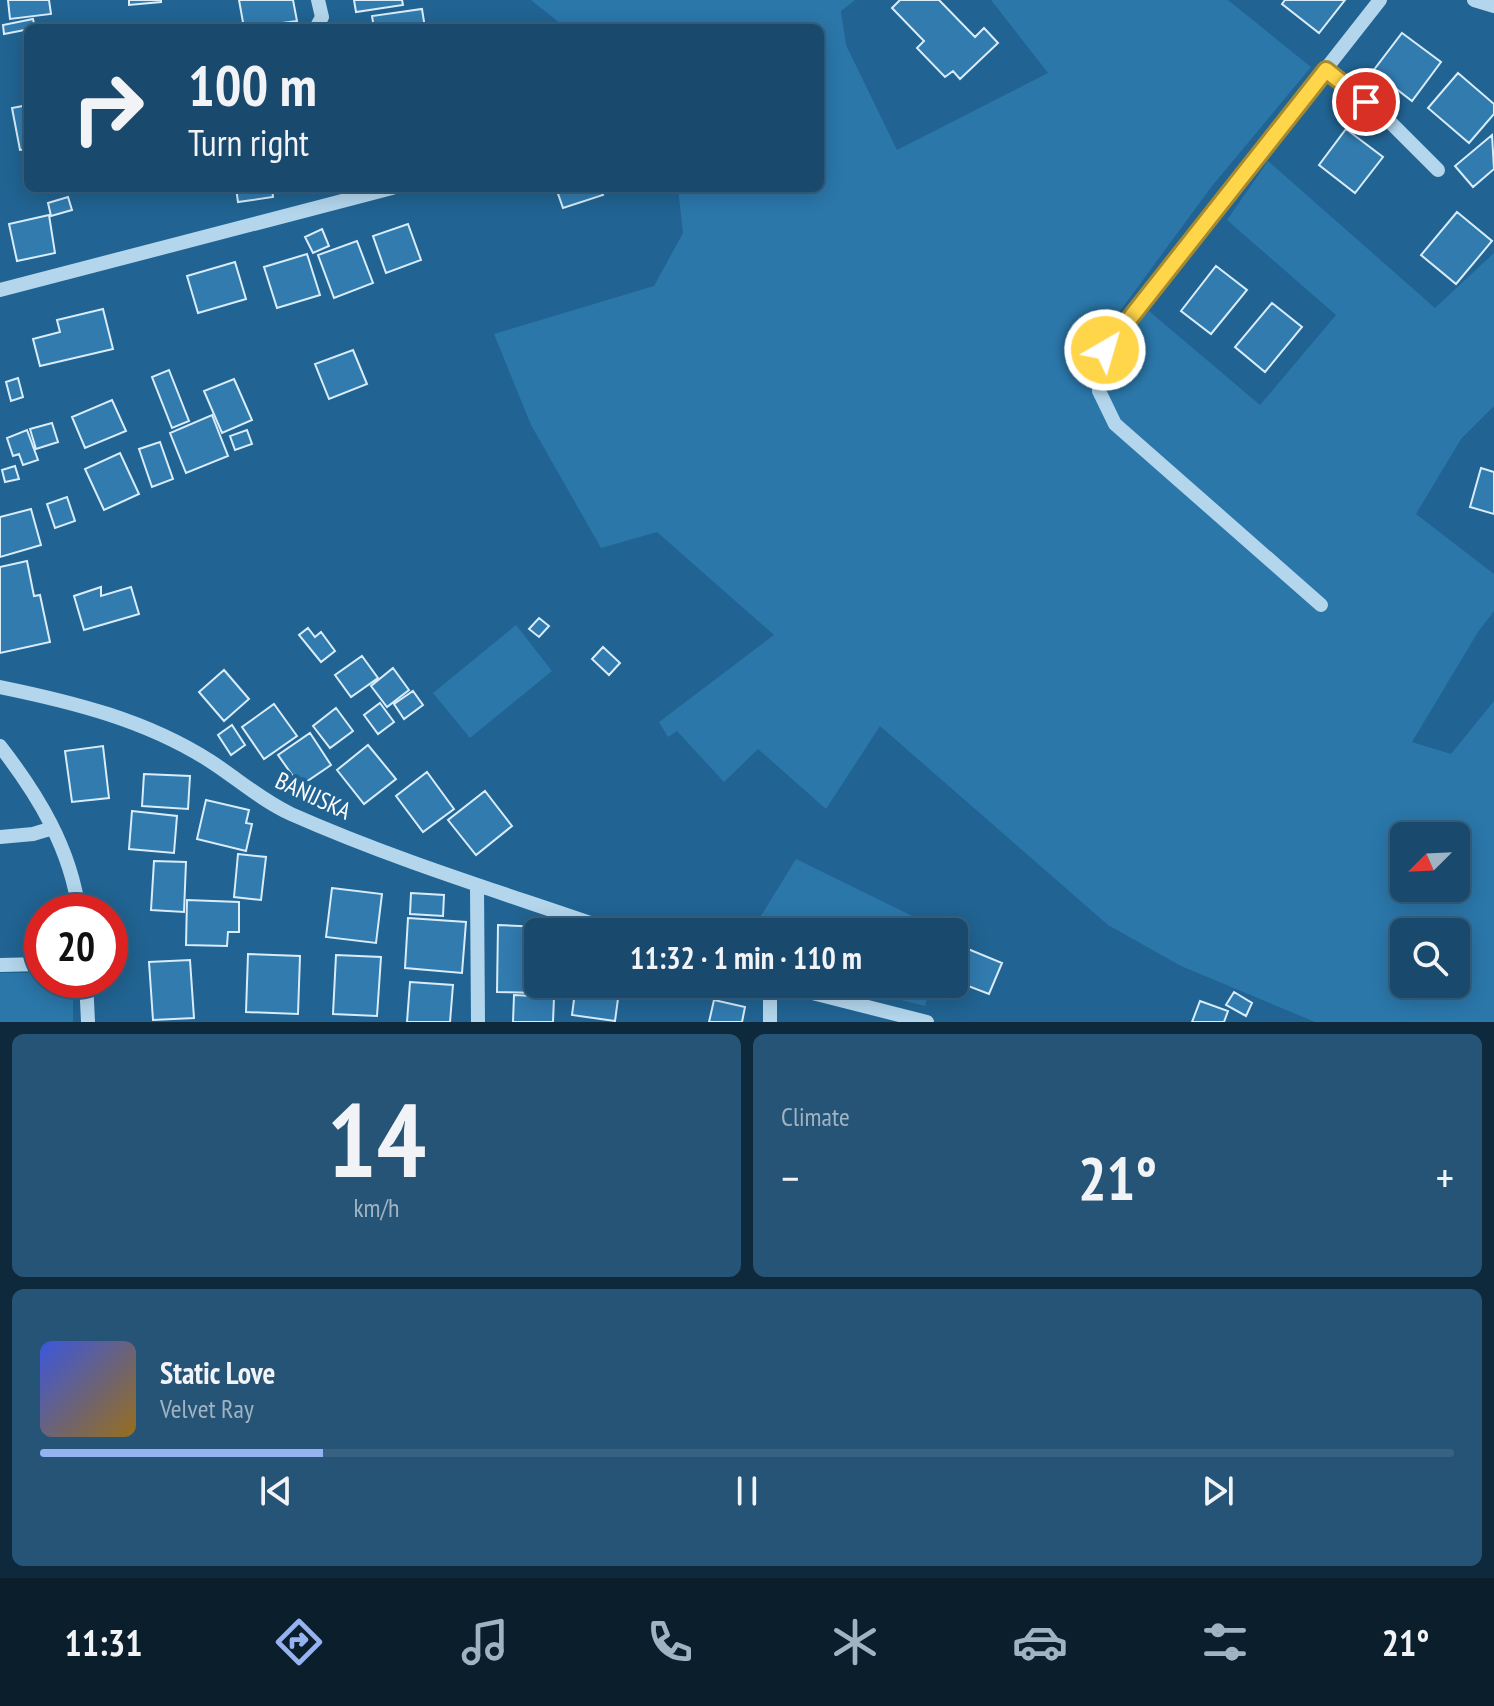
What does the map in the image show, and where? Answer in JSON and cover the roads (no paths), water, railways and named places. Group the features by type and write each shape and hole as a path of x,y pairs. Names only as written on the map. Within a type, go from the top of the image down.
{"street":[{"path":"318,0 322,17 318,24"},
{"path":"1321,605 1115,424 1099,391 1105,350 1380,0"},
{"path":"1474,0 1494,6"},
{"path":"1326,70 1386,118 1438,170"},
{"path":"0,290 377,192"},
{"name":"BANIJSKA","path":"0,687 74,702 117,716 209,760 255,794 286,811 477,887 573,918"},
{"path":"0,746 22,774 53,828 69,864 75,894"},
{"path":"0,837 33,834 53,828"},
{"path":"477,887 478,1022"},
{"path":"0,965 24,964"},
{"path":"87,998 88,1022"},
{"path":"770,998 770,1022"},
{"path":"832,998 927,1022"}]}
